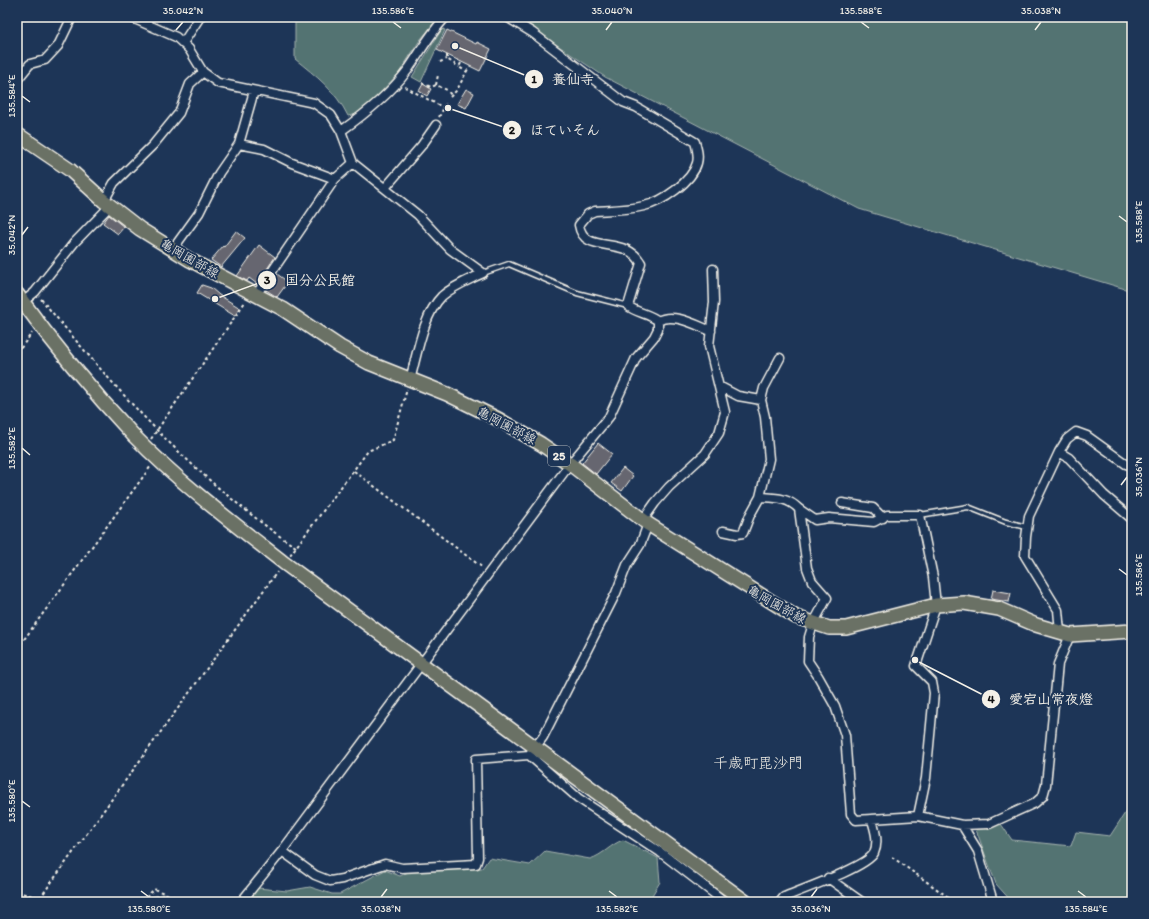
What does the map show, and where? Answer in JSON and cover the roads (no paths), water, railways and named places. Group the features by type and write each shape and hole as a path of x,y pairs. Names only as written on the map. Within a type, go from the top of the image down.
{"main road":[{"name":"亀岡園部線","path":"17,134 70,170 107,203 140,229 173,249 283,309 340,347 368,363 447,394 498,419 541,444 570,464 646,522 778,607 813,624 829,628 846,628 936,605 964,603 999,610 1036,625 1065,633 1115,633 1132,631"},
{"path":"20,298 39,324 99,397 146,446 224,517 421,664 532,750 746,902"}],"street":[{"path":"17,80 30,64 44,60 58,46 72,17"},
{"path":"130,17 176,37 189,49 203,72 218,83 314,103 331,114 341,131 352,162 418,215 450,249 482,273 451,289 441,297 433,308 424,327 410,380"},
{"path":"183,43 200,17"},
{"path":"341,131 364,115 397,83 406,72 434,29 446,17"},
{"path":"507,17 533,33 623,102 636,107 695,142 698,151 697,162 693,171 673,192 645,206 595,211 588,214 579,225 580,232 589,241 628,249 637,256 641,263 628,306 636,312 654,318 658,321"},
{"path":"20,298 35,292 107,203 114,183 153,145 179,113 190,84 203,72"},
{"path":"173,249 199,212 219,173 238,144 254,91"},
{"path":"385,188 422,146 436,125"},
{"path":"238,144 264,149 292,163 335,178"},
{"path":"254,294 335,178 352,162"},
{"path":"282,851 315,875 330,881 342,879 385,864 402,868 476,864 478,858 476,759 532,750 543,736 616,593 627,565 640,545 646,522 655,503 705,454 719,433 725,412 720,386 709,346 714,302 713,269"},
{"path":"658,321 663,318 688,321 711,331"},
{"path":"242,901 282,851 570,464 610,417 636,358 654,337 658,329 658,321"},
{"path":"723,531 737,534 743,533 750,515 760,497 770,459 765,417 761,400 764,388 780,358"},
{"path":"720,386 738,396 761,400"},
{"path":"799,509 807,568 812,582 827,598 813,624 809,637 808,661 835,706 845,735 851,814 856,820 918,816 962,825 989,824 1035,803 1043,796 1046,785 1058,664 1065,633 1058,610 1025,556 1029,516 1059,452 1067,439 1076,432 1087,436 1126,464 1132,466"},
{"path":"1059,452 1069,458 1104,495 1132,519"},
{"path":"760,497 783,498 793,503 815,520 829,518 874,522 887,515 920,515 933,577 936,605 916,666 932,682 934,693 926,778 918,816"},
{"path":"842,503 873,508 883,518"},
{"path":"532,750 578,798 660,852 725,902"},
{"path":"780,902 784,898 863,864 874,854 877,843 872,820"},
{"path":"962,825 978,851 992,898 989,902"},
{"path":"828,878 862,902"}],"lane":[{"path":"482,273 509,264 577,292 628,306"},
{"path":"920,515 968,507 1006,522 1027,527"}],"place":[{"name":"養仙寺","path":"455,46"},
{"name":"ほていそん","path":"448,108"},
{"name":"国分公民館","path":"215,299"},
{"name":"愛宕山常夜燈","path":"915,660"}],"district":[{"name":"千歳町毘沙門","path":"758,763"}]}
